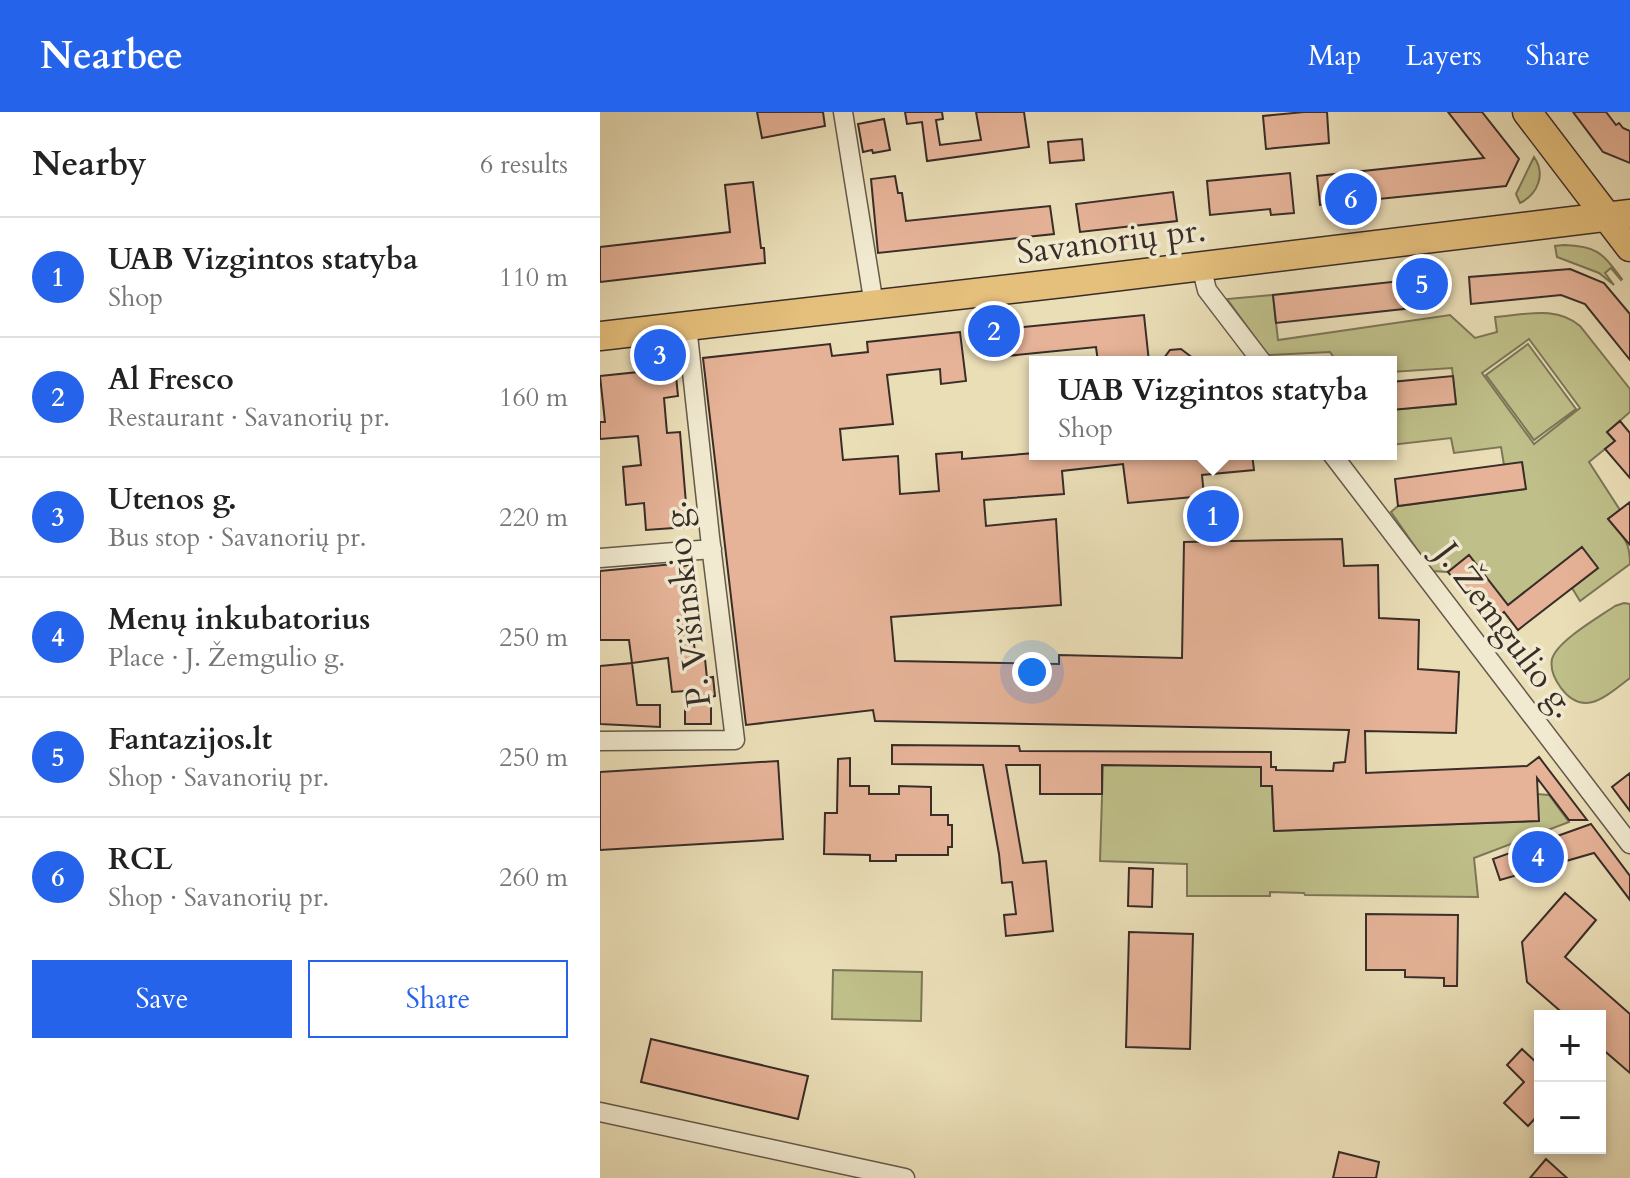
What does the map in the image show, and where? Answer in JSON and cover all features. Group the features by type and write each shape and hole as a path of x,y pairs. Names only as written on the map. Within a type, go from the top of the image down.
{"main road":[{"path":"1527,112 1619,216 1630,247"},
{"name":"Savanorių pr.","path":"600,336 1619,216"}],"street":[{"path":"843,112 874,305"},
{"path":"1201,266 1207,290 1257,356"},
{"name":"P. Višinskio g.","path":"600,741 735,740 687,326"},
{"name":"J. Žemgulio g.","path":"1337,460 1630,844"},
{"path":"600,558 712,549"},
{"path":"600,1112 905,1178"}],"green space":[{"path":"1534,157 1540,177 1536,189 1520,203 1516,194"},
{"path":"1555,246 1592,249 1609,263 1622,279 1611,268 1605,273 1614,285 1599,273 1557,257"},
{"path":"1273,295 1278,340 1450,315 1475,338 1497,332 1495,317 1550,313 1571,320 1580,326 1630,389 1630,412 1607,432 1615,441 1589,462 1620,510 1608,519 1627,544 1630,564 1580,601 1572,588 1598,568 1582,548 1508,605 1448,572 1432,571 1391,512 1398,506 1525,489 1522,463 1504,465 1501,447 1454,453 1451,438 1397,444 1397,409 1456,404 1452,368 1397,372 1397,356 1333,356 1330,352 1268,355 1227,299","holes":["1529,339 1580,408 1534,444 1482,373"]},
{"path":"1528,344 1576,409 1534,440 1486,375"},
{"path":"1624,603 1630,604 1630,678 1596,701 1578,702 1555,678 1552,659 1555,652 1589,623"},
{"path":"1103,765 1261,767 1261,785 1272,786 1274,831 1538,821 1537,794 1549,795 1569,822 1474,858 1478,897 1270,892 1270,896 1187,896 1187,864 1100,861"},
{"path":"833,970 922,972 921,1021 832,1019"}],"building":[{"path":"757,112 823,112 825,126 762,138"},
{"path":"905,112 942,112 943,119 936,120 940,145 981,140 976,112 1024,112 1029,147 927,161 922,122 907,124"},
{"path":"1327,112 1329,143 1266,149 1263,116"},
{"path":"1448,112 1482,112 1519,159 1506,186 1320,205 1317,176 1484,158"},
{"path":"1573,112 1606,112 1616,125 1619,123 1630,131 1630,163 1603,152"},
{"path":"884,119 890,150 863,152 858,124"},
{"path":"1082,139 1084,160 1050,163 1048,142"},
{"path":"1290,173 1294,213 1271,215 1270,209 1210,215 1207,181"},
{"path":"895,176 898,193 902,193 906,221 1050,206 1054,234 878,253 871,179"},
{"path":"753,182 765,263 600,282 600,247 730,232 725,185"},
{"path":"1173,192 1177,221 1080,232 1076,204"},
{"path":"1570,269 1604,283 1630,314 1630,360 1585,304 1561,295 1471,304 1469,277"},
{"path":"1437,277 1440,305 1276,323 1273,295"},
{"path":"1144,315 1148,356 1097,356 1096,347 987,358 984,331"},
{"path":"960,332 966,381 941,384 940,369 887,375 893,424 840,429 843,460 898,456 900,494 939,491 936,454 962,452 962,459 1029,453 1029,460 1253,460 1254,470 1202,475 1204,496 1128,503 1123,464 1062,471 1064,494 984,500 986,526 1056,519 1061,605 891,617 895,661 1059,664 1059,655 1182,658 1184,542 1342,539 1344,566 1378,565 1379,618 1419,620 1418,669 1459,672 1456,733 1365,731 1366,773 1527,766 1539,757 1587,820 1569,820 1537,778 1539,821 1274,831 1272,786 1261,786 1261,767 1102,765 1102,794 1040,794 1040,765 1006,765 1023,863 1046,861 1053,931 1006,936 1004,915 1016,914 1012,882 1002,883 983,765 892,764 892,745 1019,746 1020,751 1271,752 1271,767 1276,767 1276,770 1333,771 1334,763 1345,762 1349,730 875,721 873,710 746,725 703,358 830,344 832,356 868,352 867,342"},
{"path":"1181,349 1190,356 1166,356 1170,350"},
{"path":"675,366 678,396 664,398 667,433 680,432 688,527 646,530 644,503 626,505 623,467 641,465 638,436 600,439 600,422 605,422 600,376"},
{"path":"1453,376 1456,404 1397,409 1397,381"},
{"path":"1620,421 1630,433 1630,478 1605,449 1615,441 1607,432"},
{"path":"1522,462 1526,489 1398,506 1395,479"},
{"path":"1630,502 1630,545 1608,519"},
{"path":"1582,547 1598,568 1518,630 1504,612 1489,624 1448,572 1469,555 1508,605"},
{"path":"693,564 700,610 690,611 696,660 705,659 707,678 713,677 715,696 711,697 711,724 685,724 685,691 672,692 668,658 632,663 629,640 600,640 600,571"},
{"path":"632,663 637,705 660,705 660,727 600,724 600,666"},
{"path":"850,758 850,786 869,786 869,794 899,794 899,786 931,787 931,815 948,815 948,825 952,825 952,847 948,847 948,855 896,855 896,861 870,861 870,855 824,854 825,813 837,813 838,759"},
{"path":"778,761 783,839 600,850 600,772"},
{"path":"1630,773 1630,811 1612,787"},
{"path":"1591,824 1630,876 1630,900 1594,853 1500,880 1493,859"},
{"path":"1129,868 1153,869 1152,907 1128,906"},
{"path":"1565,893 1596,920 1565,957 1630,1014 1630,1073 1606,1052 1606,1010 1559,1010 1527,982 1522,942"},
{"path":"1366,914 1458,915 1457,986 1444,986 1444,978 1405,977 1405,970 1366,970"},
{"path":"1129,932 1193,934 1190,1049 1126,1047"},
{"path":"651,1039 808,1076 798,1119 641,1082"},
{"path":"1522,1049 1534,1060 1534,1120 1528,1126 1504,1103 1524,1082 1507,1065"},
{"path":"1339,1152 1379,1162 1376,1178 1333,1178"},
{"path":"1546,1159 1567,1178 1530,1178"}],"place":[{"name":"RCL","path":"1351,199"},
{"name":"Fantazijos.lt","path":"1422,284"},
{"name":"Al Fresco","path":"994,331"},
{"name":"Utenos g.","path":"660,355"},
{"name":"UAB Vizgintos statyba","path":"1213,516"},
{"name":"Menų inkubatorius","path":"1538,857"}]}
